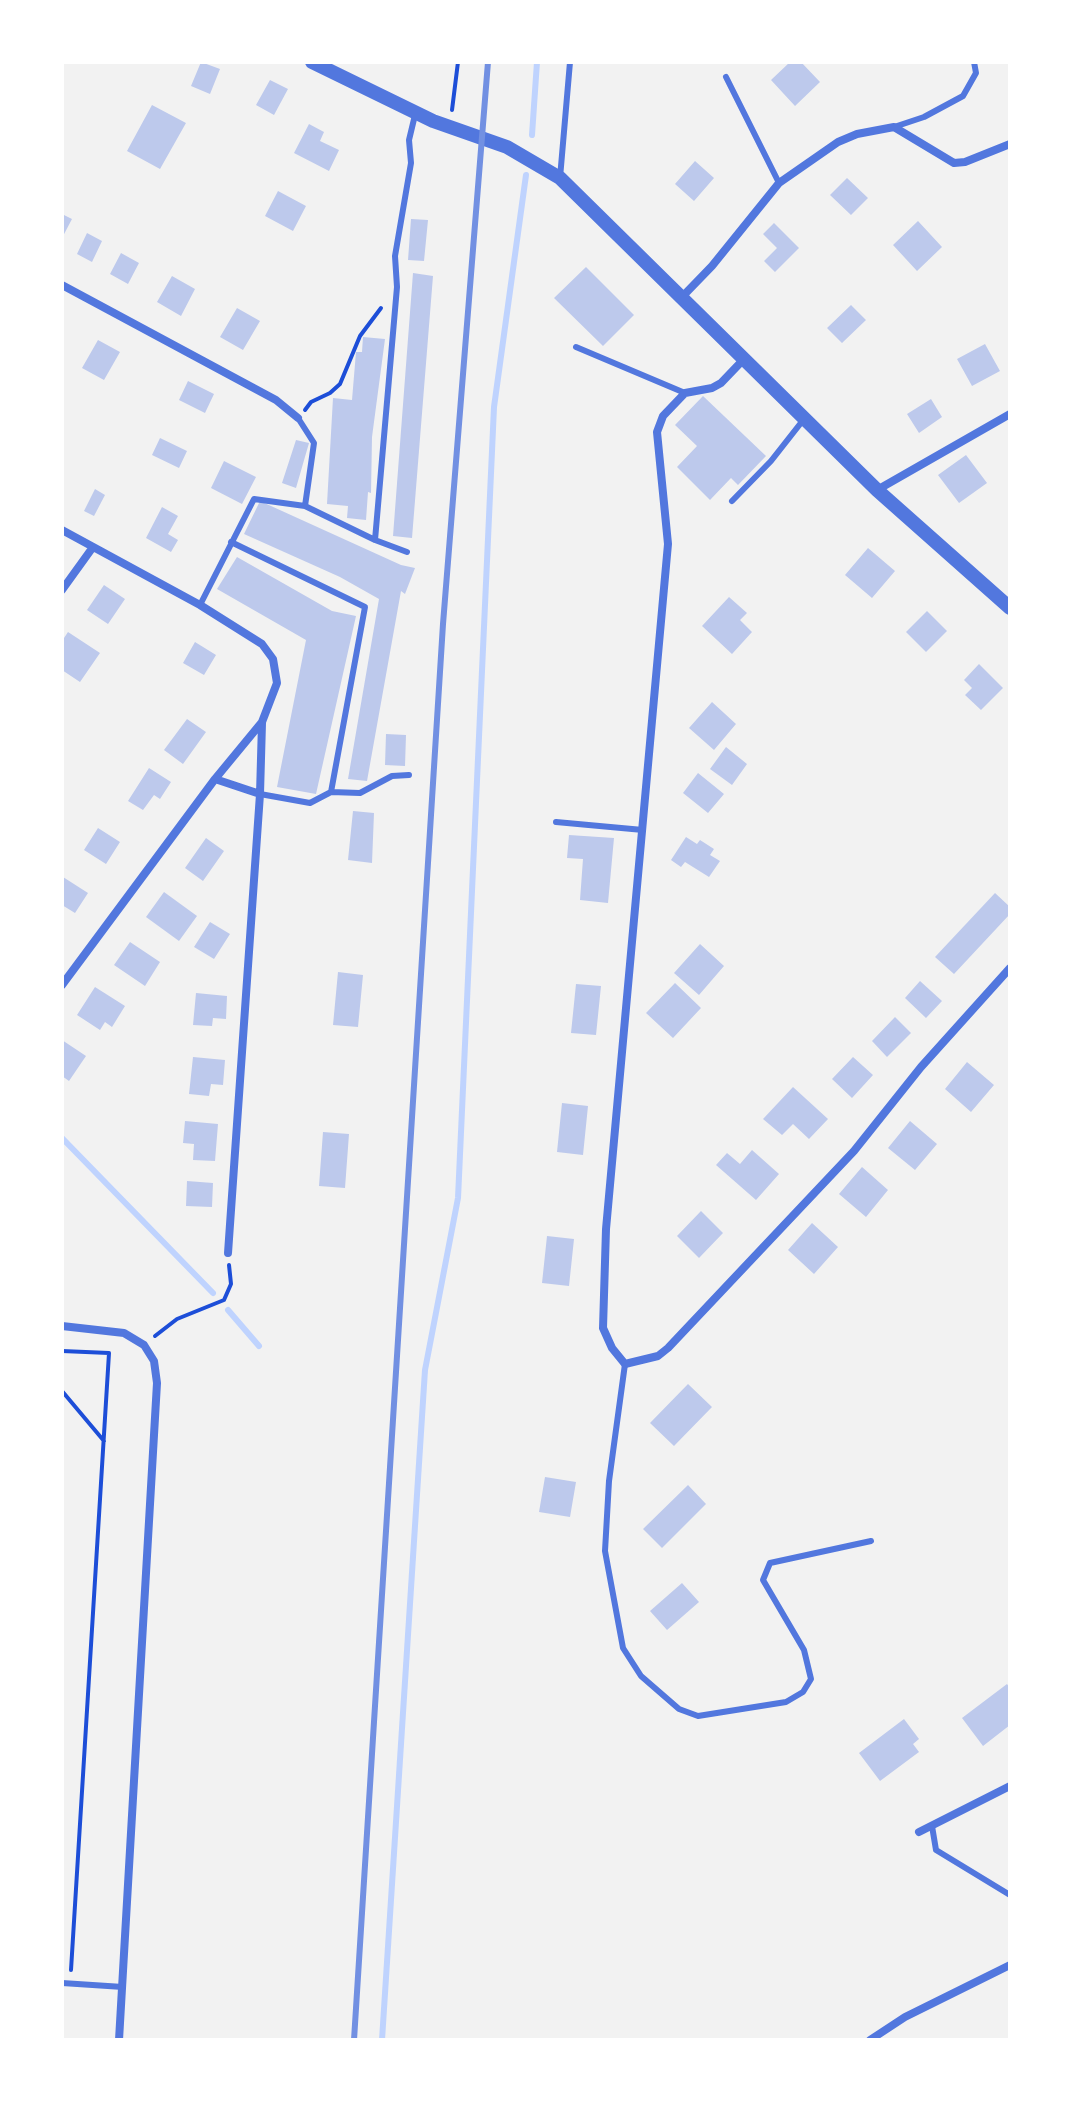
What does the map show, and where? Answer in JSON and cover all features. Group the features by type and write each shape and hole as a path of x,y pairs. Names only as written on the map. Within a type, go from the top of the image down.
{"street":[{"path":"312,62 415,113 507,147 560,178 877,490 1010,608"},
{"path":"682,297 712,266 779,183 838,142 857,134 894,127 954,163 965,162 1010,144"},
{"path":"62,285 276,400 298,418"},
{"path":"744,359 721,383 712,388 685,393 663,416 657,432 668,544 605,1258 603,1328 612,1348 625,1364 658,1356 668,1348 854,1151 931,1055 1010,968"},
{"path":"877,490 1010,414"},
{"path":"62,530 200,605 262,644 273,659 277,683 262,722 215,779 62,985"},
{"path":"62,590 93,547"},
{"path":"228,1253 260,794 262,722"},
{"path":"215,779 260,794"},
{"path":"62,1326 124,1333 144,1345 154,1361 157,1383 119,2040"},
{"path":"919,1832 1010,1786"},
{"path":"870,2040 905,2017 1010,1965"}],"lane":[{"path":"560,178 570,62"},
{"path":"894,127 924,117 963,96 976,73 974,62"},
{"path":"726,77 779,183"},
{"path":"375,540 397,287 395,256 408,186 411,163 409,140 415,113"},
{"path":"576,347 685,393"},
{"path":"298,418 314,443 305,506"},
{"path":"732,501 771,461 804,419"},
{"path":"200,605 254,499 305,506 407,552"},
{"path":"231,542 365,607 331,792"},
{"path":"260,794 310,803 331,792 360,793 392,776 409,775"},
{"path":"556,822 643,830"},
{"path":"625,1364 609,1481 605,1551 623,1648 641,1676 679,1709 698,1716 786,1702 803,1692 811,1679 804,1650 763,1580 770,1563 871,1541"},
{"path":"932,1826 936,1850 1010,1895"},
{"path":"66,1984 123,1987"}],"path":[{"path":"450,128 458,62"},
{"path":"298,418 311,402 340,384 360,336 397,287"},
{"path":"144,1345 177,1319 224,1300 231,1284 228,1253"},
{"path":"62,1351 109,1353 66,1984"},
{"path":"62,1391 104,1441"}],"building":[{"path":"201,62 220,69 210,94 191,86"},
{"path":"790,62 801,62 820,82 795,106 771,80"},
{"path":"270,80 288,89 274,115 256,105"},
{"path":"152,105 186,123 160,169 127,151"},
{"path":"309,124 324,132 320,141 339,150 329,171 294,153"},
{"path":"695,161 714,178 694,201 675,184"},
{"path":"847,178 868,198 851,215 830,195"},
{"path":"278,191 306,206 293,231 265,216"},
{"path":"62,214 72,219 62,238"},
{"path":"411,219 428,220 424,261 408,260"},
{"path":"918,221 942,247 917,271 893,245"},
{"path":"774,223 799,248 775,272 764,261 777,248 763,234"},
{"path":"87,233 102,241 92,262 77,254"},
{"path":"121,253 139,263 128,284 110,274"},
{"path":"586,267 634,315 603,346 554,298"},
{"path":"413,273 433,276 412,538 393,536"},
{"path":"172,276 195,289 181,316 157,302"},
{"path":"851,305 866,320 842,343 827,328"},
{"path":"237,308 260,321 243,350 220,337"},
{"path":"363,337 385,339 372,437 371,493 368,492 366,520 347,518 348,506 327,504 333,398 352,400 356,352 362,352"},
{"path":"98,340 120,352 104,380 82,368"},
{"path":"985,344 1000,371 972,386 957,359"},
{"path":"188,381 214,394 205,413 179,400"},
{"path":"703,396 766,456 738,485 731,478 710,500 677,467 697,446 675,425"},
{"path":"931,399 942,417 919,433 907,414"},
{"path":"160,438 187,451 179,468 152,455"},
{"path":"296,440 309,443 296,488 282,483"},
{"path":"966,455 987,483 959,503 938,475"},
{"path":"224,461 256,477 242,504 211,488"},
{"path":"95,489 105,495 94,516 84,511"},
{"path":"260,501 401,565 415,568 405,594 401,591 367,781 348,779 379,599 340,577 244,534"},
{"path":"162,507 178,516 168,534 178,540 171,552 146,538"},
{"path":"868,548 895,571 872,598 845,575"},
{"path":"237,557 332,611 356,616 316,794 277,787 306,640 217,589"},
{"path":"104,585 125,599 108,624 87,610"},
{"path":"729,597 747,613 740,620 752,632 732,654 702,626"},
{"path":"927,611 947,631 926,652 906,632"},
{"path":"68,632 100,653 80,682 62,670 62,641"},
{"path":"195,642 216,655 204,675 183,663"},
{"path":"979,664 1003,688 981,710 965,695 972,688 964,680"},
{"path":"712,702 736,724 714,750 689,728"},
{"path":"187,719 206,732 183,764 164,750"},
{"path":"386,734 406,735 405,766 385,765"},
{"path":"726,747 747,764 732,785 710,769"},
{"path":"149,768 171,782 160,799 154,795 143,810 128,801"},
{"path":"698,773 724,794 708,813 683,793"},
{"path":"353,811 374,813 372,863 348,860"},
{"path":"98,828 120,842 106,864 84,850"},
{"path":"569,835 614,838 608,903 580,900 583,859 567,858"},
{"path":"686,837 697,844 700,840 714,849 710,855 720,861 709,877 685,862 681,867 671,860"},
{"path":"206,838 224,851 203,881 185,868"},
{"path":"63,877 88,893 75,913 62,905"},
{"path":"164,892 197,916 179,941 146,917"},
{"path":"995,893 1010,907 1010,914 954,974 935,957"},
{"path":"210,922 230,934 214,959 194,947"},
{"path":"130,942 160,962 145,986 114,965"},
{"path":"700,944 724,966 699,995 674,973"},
{"path":"338,972 363,975 358,1027 333,1025"},
{"path":"920,981 942,1001 926,1018 905,998"},
{"path":"675,983 701,1008 673,1038 646,1013"},
{"path":"576,984 601,986 596,1035 571,1033"},
{"path":"95,987 125,1006 112,1027 105,1022 100,1030 77,1015"},
{"path":"196,993 227,996 226,1019 213,1018 212,1026 193,1025"},
{"path":"895,1017 911,1033 887,1057 872,1041"},
{"path":"62,1040 86,1056 69,1081 62,1076"},
{"path":"193,1057 225,1060 223,1085 211,1084 209,1096 189,1094"},
{"path":"853,1057 873,1075 852,1098 832,1079"},
{"path":"967,1062 994,1085 971,1112 945,1089"},
{"path":"793,1087 828,1119 809,1139 793,1124 782,1135 763,1119"},
{"path":"562,1103 588,1106 583,1155 557,1152"},
{"path":"185,1121 218,1124 215,1161 193,1160 194,1144 183,1143"},
{"path":"910,1121 937,1144 915,1170 888,1148"},
{"path":"323,1132 349,1134 345,1188 319,1186"},
{"path":"752,1150 779,1174 756,1200 716,1165 727,1153 740,1164"},
{"path":"862,1167 888,1190 866,1217 839,1194"},
{"path":"187,1181 213,1183 212,1207 186,1206"},
{"path":"701,1211 723,1233 699,1258 677,1236"},
{"path":"812,1223 838,1247 814,1274 788,1250"},
{"path":"547,1236 574,1239 569,1286 542,1283"},
{"path":"688,1384 712,1407 674,1446 650,1423"},
{"path":"545,1477 576,1482 570,1517 539,1512"},
{"path":"688,1485 706,1504 662,1548 643,1529"},
{"path":"682,1583 699,1602 667,1630 650,1611"},
{"path":"1007,1684 1010,1688 1010,1725 983,1746 962,1718"},
{"path":"904,1719 919,1739 913,1744 919,1752 880,1781 859,1753"}],"waterway":[{"path":"532,135 537,62"},
{"path":"382,2040 425,1370 458,1198 494,407 526,175"},
{"path":"62,1138 213,1293"},
{"path":"228,1310 259,1346"}],"railway":[{"path":"354,2040 443,624 488,62"}]}
